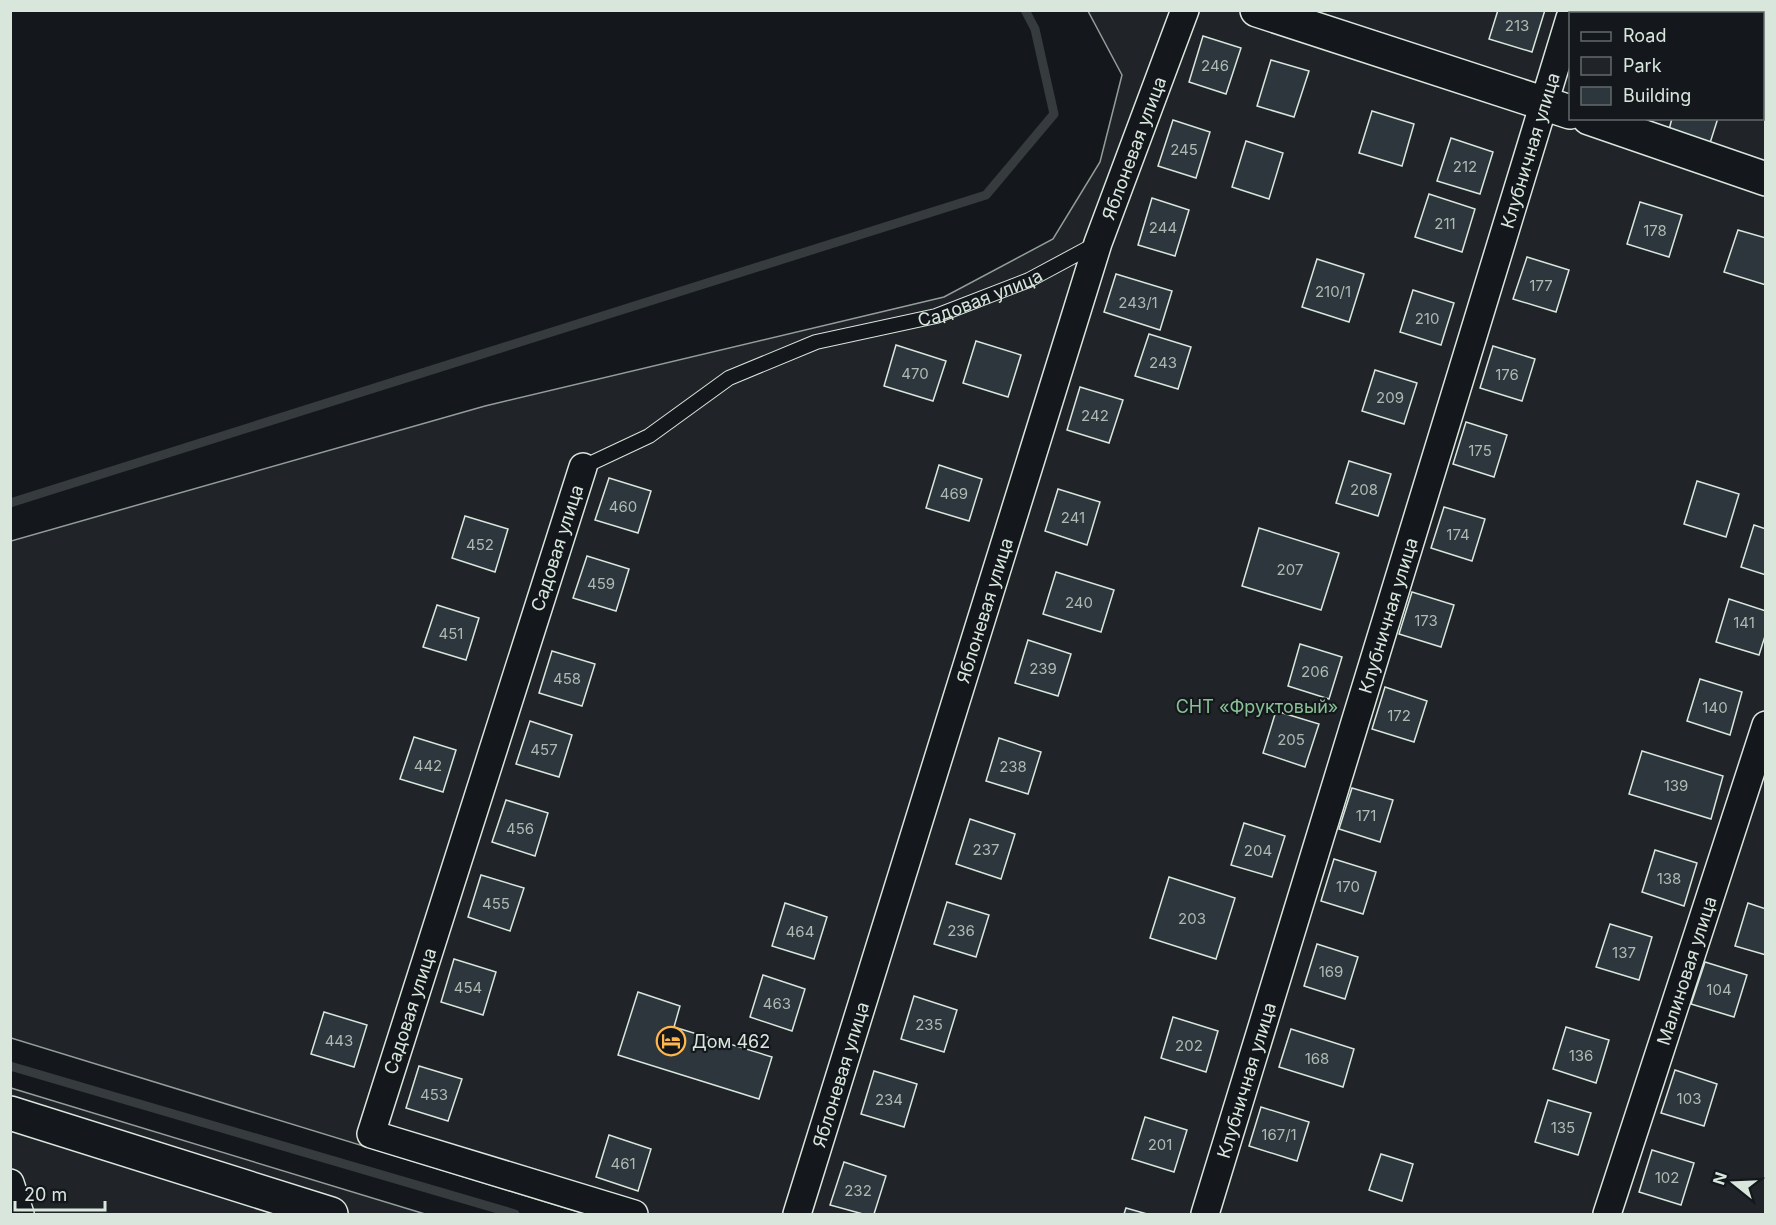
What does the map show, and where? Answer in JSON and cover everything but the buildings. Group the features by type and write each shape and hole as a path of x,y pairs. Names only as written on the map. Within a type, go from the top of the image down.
{"street":[{"name":"Яблоневая улица","path":"797,1215 1098,243 1185,10"},
{"path":"1257,10 1557,108"},
{"name":"Клубничная улица","path":"1205,1215 1557,108 1569,25"},
{"path":"1595,120 1766,179"},
{"name":"Садовая улица","path":"583,467 371,1134 634,1215"},
{"name":"Малиновая улица","path":"1607,1215 1766,725"},
{"path":"10,1113 324,1213"},
{"path":"10,1183 20,1215"}],"lane":[{"name":"Садовая улица","path":"583,467 649,436 729,378 816,342 936,316 1029,280 1098,243"}],"green space":[{"name":"СНТ «Фруктовый»","path":"1088,11 1765,11 1765,1214 585,1214 11,1038 11,541 485,406 944,297 1053,239 1100,162 1122,75"},
{"path":"11,1088 425,1214 11,1214"}],"waterway":[{"path":"10,503 986,195 1054,114 1035,29 1025,10"},
{"path":"10,1066 515,1214"}],"place":[{"name":"Дом 462","path":"671,1041"}]}
